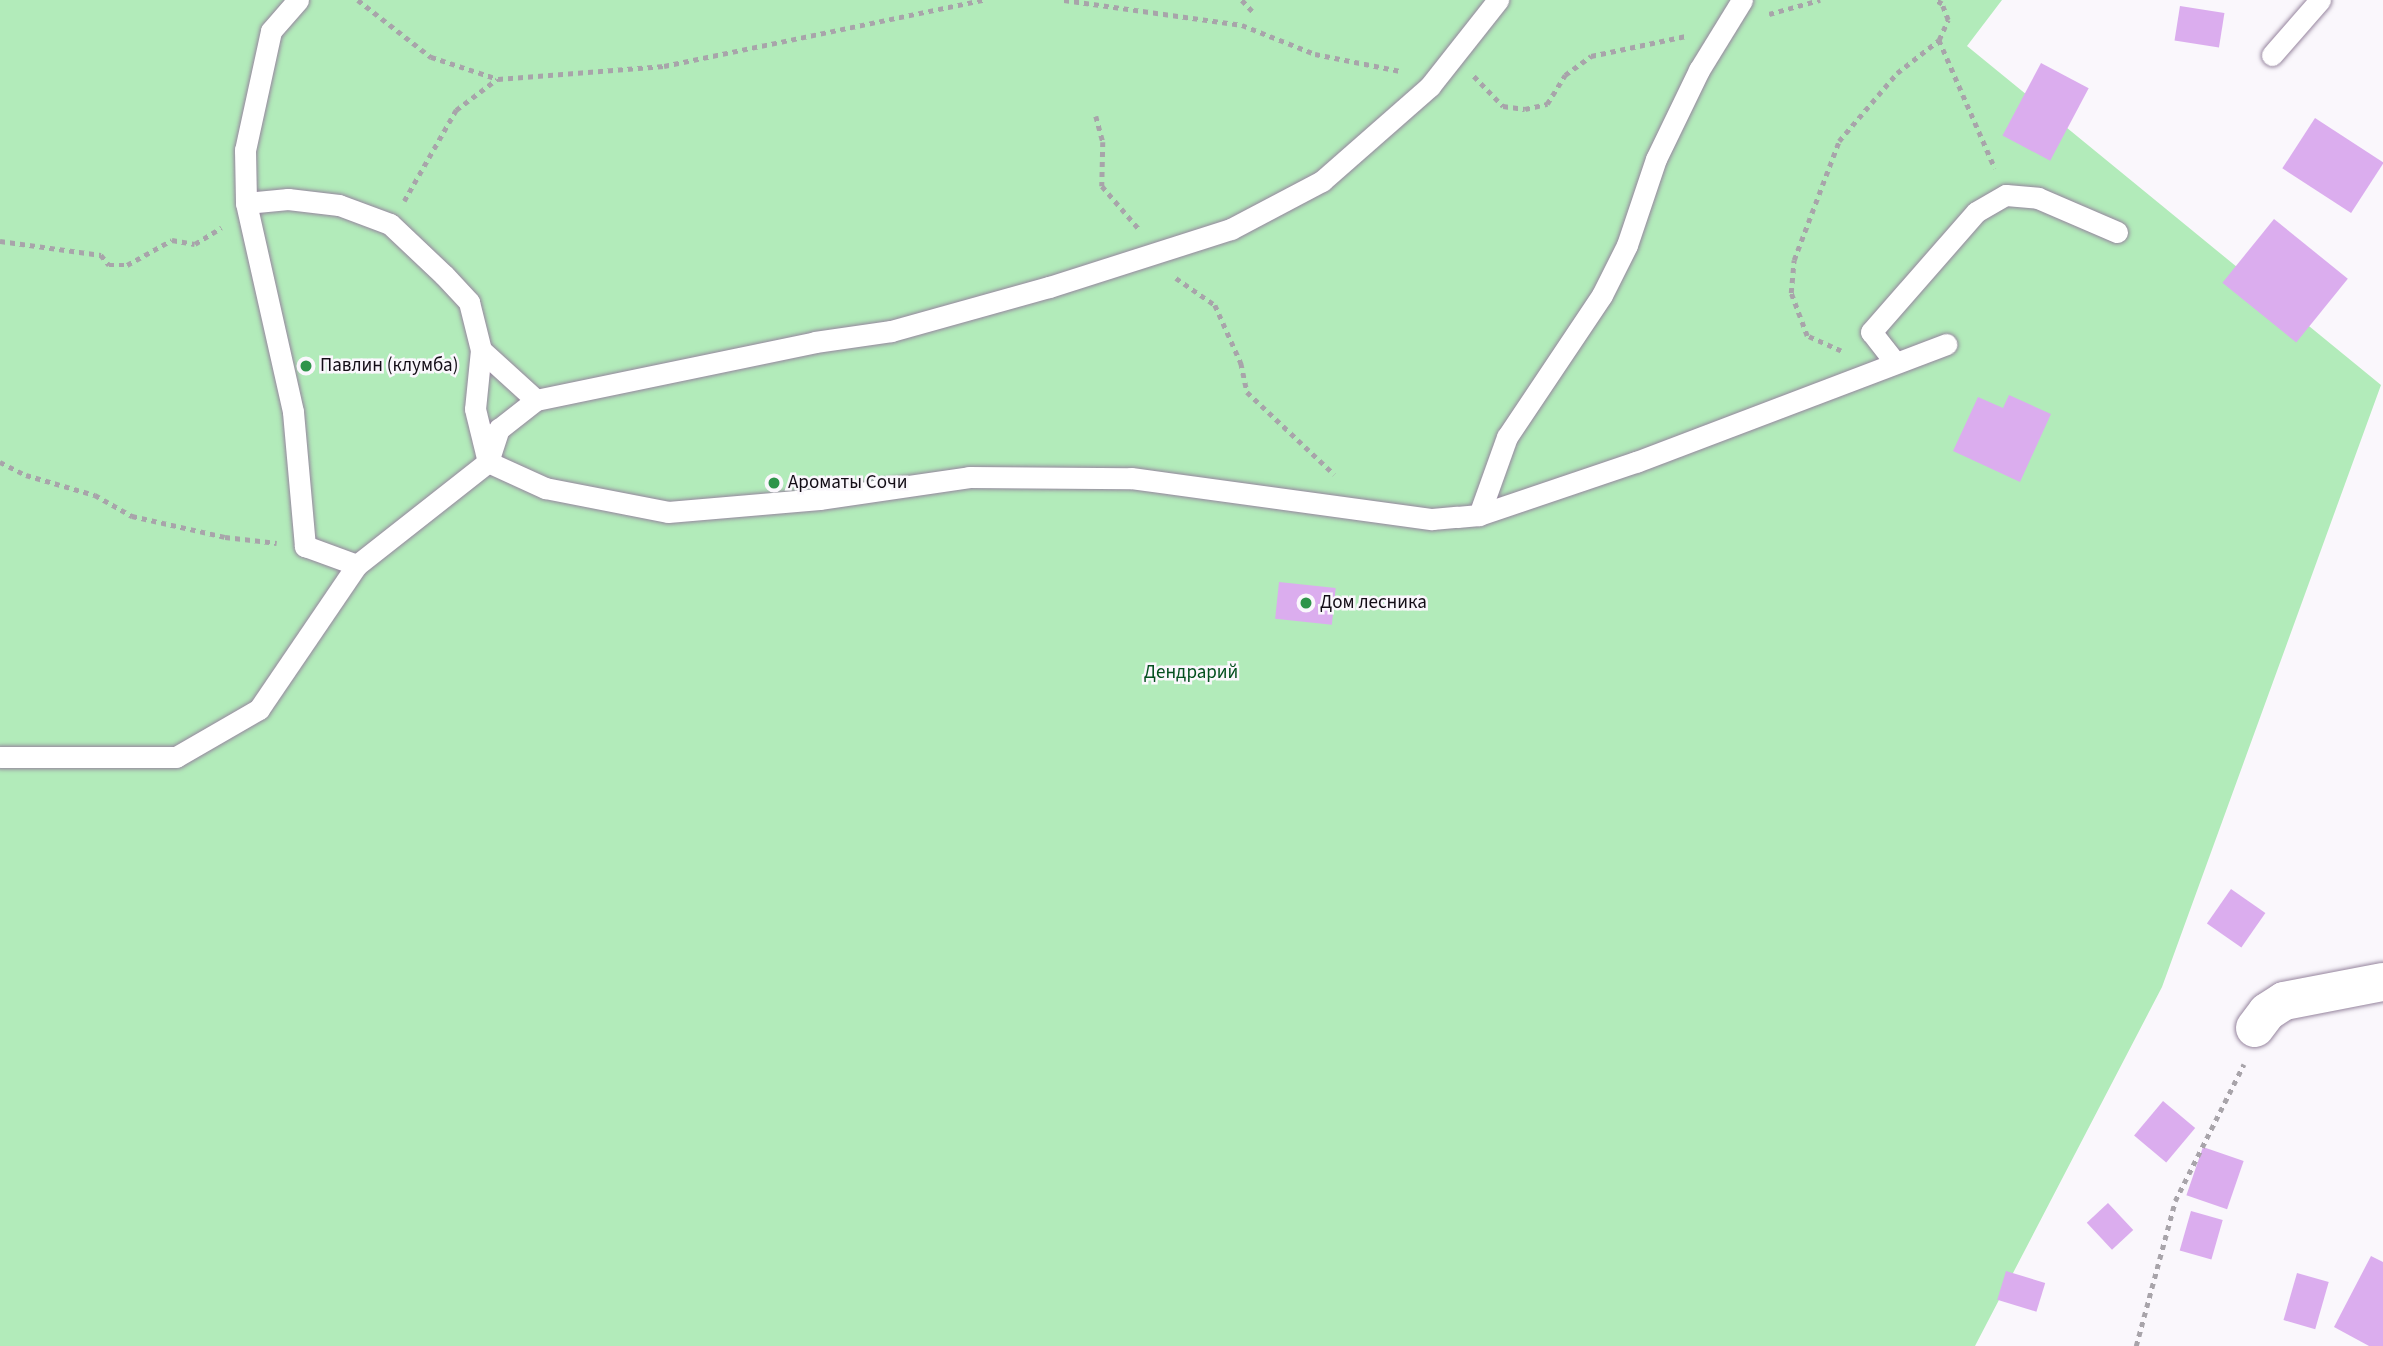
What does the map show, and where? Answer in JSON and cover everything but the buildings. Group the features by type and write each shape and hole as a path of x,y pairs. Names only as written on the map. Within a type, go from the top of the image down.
{"street":[{"path":"2253,1040 2267,1012 2284,1001 2383,982"}],"lane":[{"path":"298,0 271,31 245,150 246,203 293,412 305,546 357,565"},
{"path":"0,757 176,757 259,709 357,565 488,462 499,429 536,400 815,342 891,331 1158,255 1231,229 1322,181 1430,86 1498,0"},
{"path":"1479,515 1507,437 1601,295 1628,245 1656,159 1742,0"},
{"path":"2272,55 2320,0"},
{"path":"1886,364 1871,332 1976,212 2006,195 2038,198 2117,232"},
{"path":"246,203 288,199 339,205 390,224 469,302 481,349 475,409 488,462"},
{"path":"488,462 545,488 668,512 819,499 969,477 1131,478 1432,519 1479,515 1636,462 1886,364 1947,344"},
{"path":"481,349 536,400"}],"path":[{"path":"358,0 431,57 498,79 664,66 983,0"},
{"path":"1064,0 1242,25 1315,54 1363,66 1402,71 1445,67 1478,77 1503,106 1525,109 1547,104 1564,75 1591,56 1727,25 1820,0"},
{"path":"1242,0 1253,12"},
{"path":"1886,364 1807,336 1791,293 1794,260 1839,141 1897,73 1939,40 1948,20 1942,4 1935,0"},
{"path":"1939,40 2006,195"},
{"path":"390,224 457,110 498,79"},
{"path":"1096,116 1103,142 1102,186 1181,284 1215,305 1241,363 1247,392 1336,475"},
{"path":"0,241 101,255 109,265 127,265 173,240 195,244 206,241 246,203"},
{"path":"0,462 26,475 95,495 144,520 225,537 305,546"},
{"path":"2136,1346 2175,1201 2253,1040"}],"green space":[{"name":"Дендрарий","path":"0,0 2002,0 1967,46 2381,385 2162,987 1975,1346 0,1346"}],"place":[{"name":"Павлин (клумба)","path":"306,366"},
{"name":"Ароматы Сочи","path":"774,483"},
{"name":"Дом лесника","path":"1306,603"}]}
